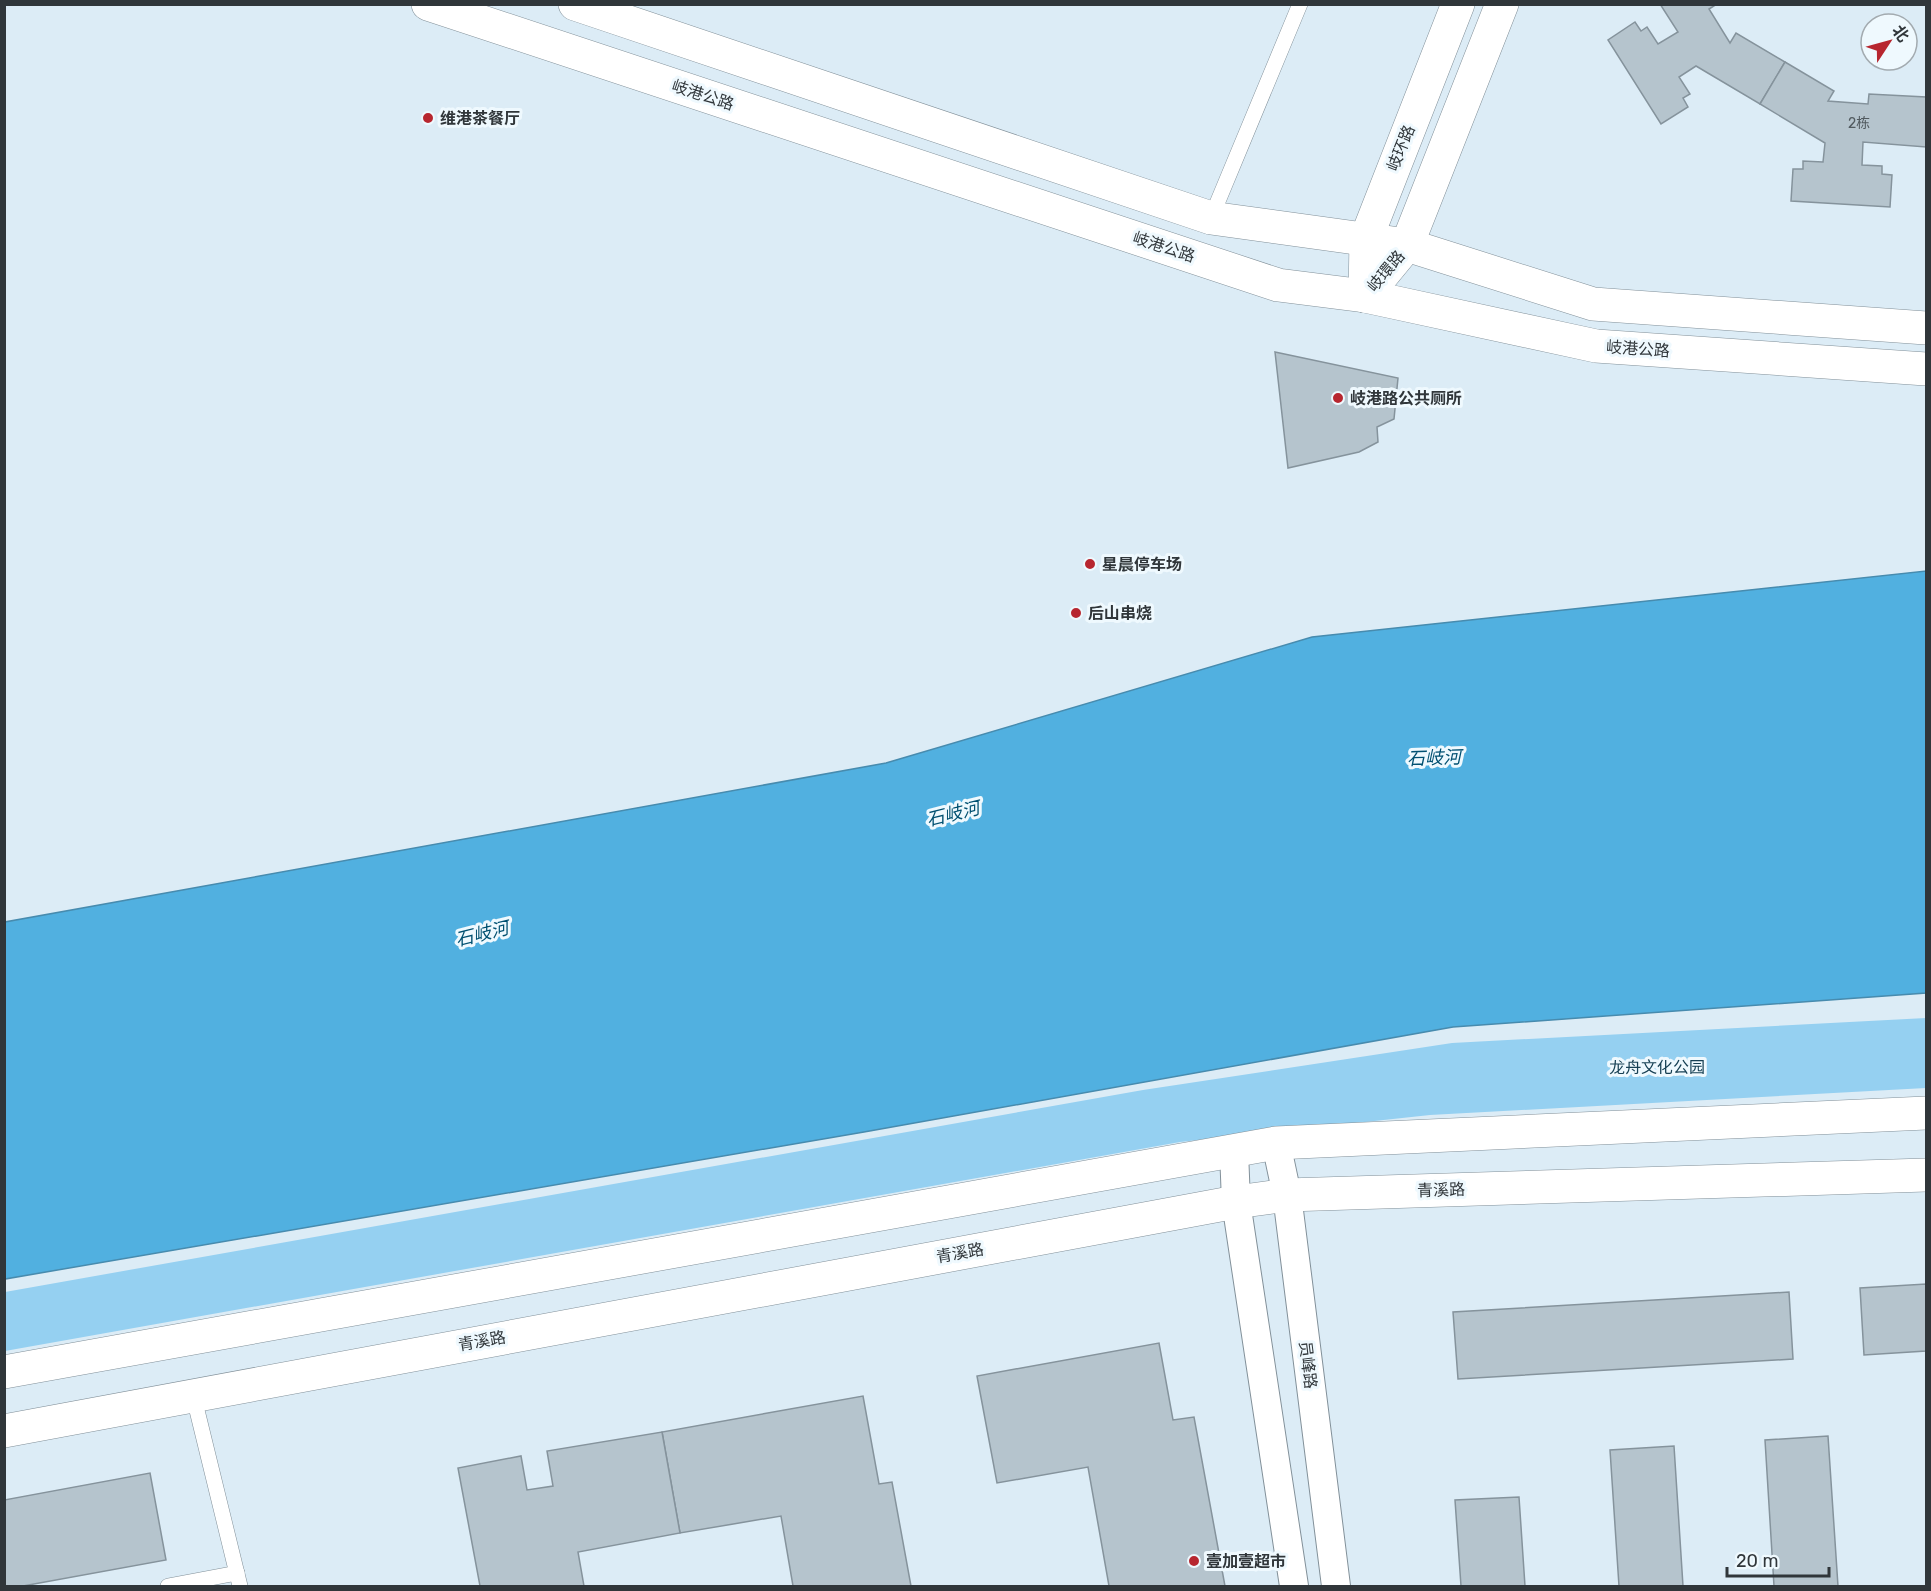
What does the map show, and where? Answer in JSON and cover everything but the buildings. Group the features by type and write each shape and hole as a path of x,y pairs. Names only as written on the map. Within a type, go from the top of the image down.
{"main road":[{"name":"岐港公路","path":"428,4 1278,285 1365,296 1596,346 1926,369"},
{"path":"575,4 1211,218 1407,245 1593,304 1926,328"},
{"name":"岐环路","path":"1365,296 1366,239 1458,4"},
{"path":"1407,245 1502,4"},
{"name":"岐環路","path":"1365,296 1407,245"},
{"path":"4,1372 1276,1143 1926,1113"},
{"name":"青溪路","path":"4,1431 193,1394 1236,1202 1287,1195 1926,1175"}],"street":[{"name":"员峰路","path":"1276,1143 1287,1195 1336,1587"},
{"path":"1234,1151 1236,1202 1294,1587"}],"lane":[{"path":"1211,218 1300,4"},
{"path":"168,1587 238,1580 193,1394"}],"green space":[{"name":"龙舟文化公园","path":"1926,1018 1926,1088 1430,1115 1180,1142 5,1351 5,1292 1143,1090 1452,1043"}],"water":[{"name":"石岐河","path":"1926,571 1926,993 1453,1027 864,1132 5,1279 5,922 886,763 1312,637"}],"place":[{"name":"维港茶餐厅","path":"428,118"},
{"name":"岐港路公共厕所","path":"1338,398"},
{"name":"星晨停车场","path":"1090,564"},
{"name":"后山串烧","path":"1076,613"},
{"name":"壹加壹超市","path":"1194,1561"}]}
